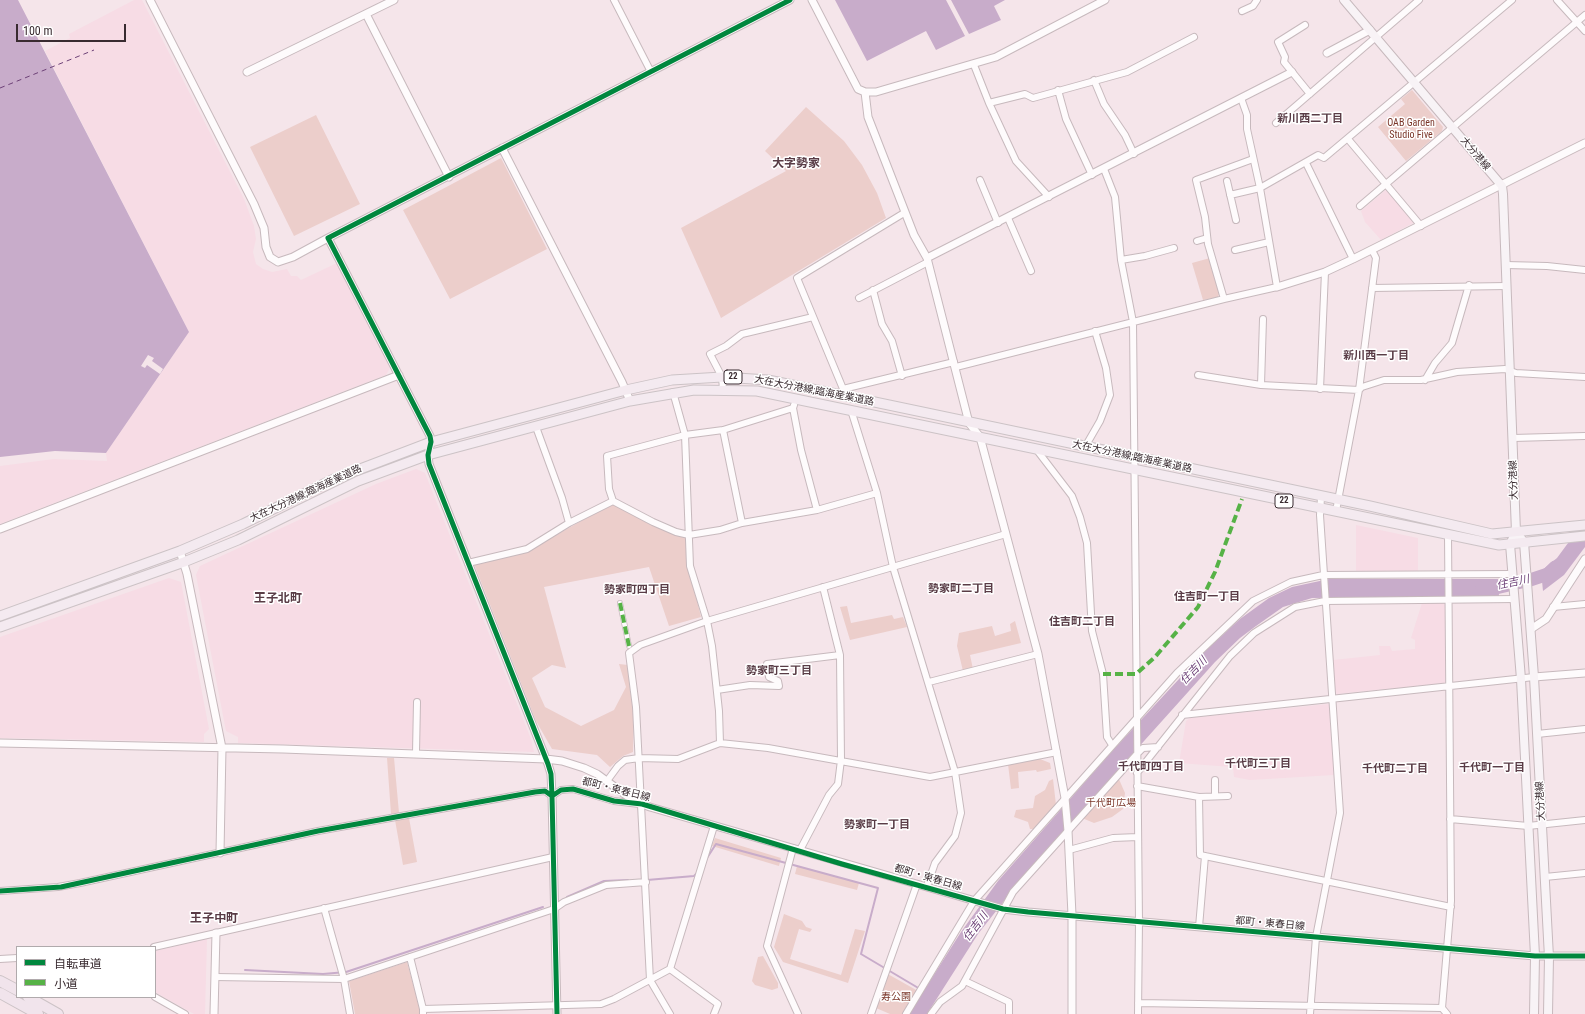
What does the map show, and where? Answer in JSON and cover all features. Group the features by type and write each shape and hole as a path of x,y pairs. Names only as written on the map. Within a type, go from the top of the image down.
{"highway":[{"path":"0,980 16,989"},
{"path":"0,993 38,1014"},
{"path":"30,998 58,1014"}],"main road":[{"name":"大分港線","path":"1344,0 1502,186 1516,532"},
{"name":"大在大分港線;臨海産業道路","path":"0,616 180,551 243,524 334,479 432,442 626,390 672,380 722,377 753,378 844,393 969,423 1321,496 1492,534 1581,525"},
{"name":"大在大分港線;臨海産業道路","path":"0,627 184,562 238,540 358,481 428,455 630,401 673,392 723,390 757,391 1035,447 1134,470 1499,545 1510,544"},
{"path":"1510,544 1516,532 1524,542"},
{"name":"22","path":"1510,544 1585,536"},
{"name":"大分港線","path":"1524,542 1534,678 1545,877 1549,957 1548,1014"},
{"name":"大分港線","path":"1510,544 1521,679 1535,956 1534,1014"}],"street":[{"path":"150,0 254,204 264,228 266,247 270,258 278,262 293,257 790,0"},
{"path":"247,72 394,0"},
{"path":"614,0 651,72"},
{"path":"812,0 858,88 865,92 876,92 974,65 996,57 1105,0"},
{"path":"1242,11 1253,6 1257,0"},
{"path":"1276,123 1310,94 1373,34 1419,0"},
{"path":"1230,195 1260,188 1318,155 1324,158 1512,0"},
{"path":"1557,0 1585,31"},
{"path":"366,14 449,176"},
{"path":"1360,206 1585,15"},
{"path":"1305,25 1278,42 1285,56 1284,62 1310,94"},
{"path":"1327,53 1373,34"},
{"path":"989,103 1025,94 1032,98 1127,72 1194,37"},
{"path":"974,65 989,103 1016,161 1049,197"},
{"path":"859,298 927,260 1292,72"},
{"path":"1094,80 1104,104 1125,135 1134,154"},
{"path":"1058,90 1066,119 1092,175"},
{"path":"865,92 868,117 904,213 927,260 969,423 980,436 1038,654 1057,752 1065,799 1068,830 1072,915 1072,1014"},
{"path":"1241,98 1247,115 1246,128 1260,188 1277,287"},
{"path":"1348,139 1421,226"},
{"path":"904,213 797,278 844,393 902,376 955,365 1224,298 1277,287 1325,272 1502,186 1585,143"},
{"path":"502,148 626,390 630,401"},
{"path":"1224,298 1207,238 1205,217 1196,180 1253,159"},
{"path":"1306,163 1353,259"},
{"path":"1104,169 1115,197 1121,260 1132,322 1139,921 1138,1014"},
{"path":"980,180 998,223"},
{"path":"1227,181 1236,220"},
{"path":"1008,218 1030,271"},
{"path":"328,238 430,436 432,442 428,455 428,464 546,758 551,774 557,1014"},
{"path":"1198,241 1207,238"},
{"path":"1235,250 1269,242"},
{"path":"1121,260 1145,256 1174,248"},
{"path":"1336,511 1359,390 1376,258 1372,250"},
{"path":"1506,265 1547,266 1585,270"},
{"path":"1320,389 1325,272"},
{"path":"1372,288 1469,285 1507,286"},
{"path":"1425,380 1435,363 1452,343 1469,285"},
{"path":"873,290 882,324 892,341 902,376"},
{"path":"723,390 722,377 710,354 726,346 742,334 813,317"},
{"path":"1261,385 1263,319"},
{"path":"1085,447 1100,421 1110,395 1106,368 1095,331"},
{"path":"1198,375 1261,385 1359,390 1362,387 1384,380 1425,380 1457,372 1505,370 1516,373 1585,378"},
{"path":"0,529 399,375"},
{"path":"673,392 685,435 690,566 707,621 716,690 720,743"},
{"path":"796,399 793,408 801,450 817,510"},
{"path":"793,408 723,430 685,435 607,456 608,489 613,501 676,532 689,535 720,530 742,523 817,510 877,493"},
{"path":"851,410 877,493 893,567 929,682 954,772 961,813 955,836 935,863 927,886"},
{"path":"536,427 562,498 569,523"},
{"path":"723,430 742,523"},
{"path":"1513,438 1585,436"},
{"path":"1035,447 1072,496 1080,517 1087,543 1092,630 1103,674 1107,737 1112,745"},
{"path":"1310,1014 1316,937 1340,813 1333,699 1323,577 1319,508 1321,496"},
{"path":"468,563 527,549 569,523 613,501"},
{"path":"670,1014 650,980 642,804 634,678 630,653 640,645 707,621 1006,534"},
{"path":"1447,1014 1442,1008 1450,906 1448,534"},
{"path":"180,551 184,562 222,748 220,853"},
{"path":"1530,629 1546,619 1585,559"},
{"path":"906,1014 974,901 1177,673 1253,601 1291,582 1323,577 1513,575"},
{"path":"798,1014 767,946 797,849 829,795 838,784 841,760 840,655 823,587"},
{"path":"1137,773 1230,656 1254,633 1295,608 1325,600 1515,598"},
{"path":"620,603 629,646"},
{"path":"1553,607 1585,604"},
{"path":"929,682 1038,654"},
{"path":"716,690 750,685 779,686 778,681 769,677 768,664 840,655"},
{"path":"1182,715 1585,673"},
{"path":"416,753 417,702"},
{"path":"1537,734 1585,729"},
{"path":"0,743 416,753 546,758 578,765 607,781 642,804"},
{"path":"607,781 621,762 629,759 678,759 720,743 768,748 841,760 915,776 930,777 1057,752"},
{"path":"931,1014 940,1002 958,989 965,981 1003,908 1013,892 1137,753 1143,748 1158,748"},
{"path":"1215,780 1215,796"},
{"path":"1137,786 1199,796 1228,796"},
{"name":"都町・東春日線","path":"552,796 561,790 573,789 614,801 642,804 714,826 927,886 974,901 1003,908 1535,956 1585,956"},
{"path":"0,891 61,887 297,835 535,792 546,791 552,796"},
{"path":"1199,796 1200,855 1450,906"},
{"path":"1450,819 1528,826 1585,820"},
{"path":"410,957 423,1011 557,1004 601,1004 614,999 670,969 714,826"},
{"path":"1069,850 1113,838 1138,837"},
{"path":"1199,926 1205,856"},
{"path":"156,947 553,857"},
{"path":"1545,877 1585,873"},
{"path":"216,977 344,979 554,908 564,902 606,885 646,882"},
{"path":"871,1014 917,884"},
{"path":"324,908 344,979 350,1014"},
{"path":"214,1014 216,933"},
{"path":"0,959 16,958"},
{"path":"670,969 718,1004 714,1014"},
{"path":"965,981 1009,1002 1009,1014"},
{"path":"156,998 185,1014"},
{"path":"1138,1003 1442,1008"}],"shaded area":[{"path":"134,0 142,0 244,199 254,226 256,239 253,252 256,264 263,269 272,272 287,269 291,276 297,276 301,280 337,263 390,368 386,375 0,524 0,466 54,459 107,461 106,453 189,332 45,51 70,38 69,34"},
{"path":"1387,189 1414,220 1413,223 1381,240 1365,222 1361,211"},
{"path":"416,469 425,473 531,739 534,752 238,743 238,737 226,731 196,575 200,566 376,484"},
{"path":"1356,525 1418,538 1418,572 1356,572"},
{"path":"169,578 181,582 209,729 204,734 204,742 0,738 0,637"},
{"path":"1422,603 1443,603 1445,605 1445,683 1337,694 1335,692 1333,660 1380,655 1379,646 1390,646 1392,651 1415,649 1415,640 1411,638"},
{"path":"1328,704 1330,707 1334,775 1250,780 1234,777 1233,767 1179,763 1186,721 1190,718"},
{"path":"207,939 205,1014 194,1014 156,993 156,951"}],"green space":[{"name":"OAB Garden Studio Five","path":"1412,90 1443,127 1442,131 1406,161 1378,127 1405,104 1401,99"},
{"path":"806,107 844,141 862,165 877,193 886,218 721,318 681,228 786,171 765,151"},
{"path":"316,115 360,204 294,236 250,147"},
{"path":"501,158 547,249 450,299 403,210"},
{"path":"1210,258 1219,294 1218,297 1203,300 1192,263"},
{"path":"613,503 686,536 689,568 701,617 669,626 649,567 544,587 566,668 552,665 532,678 545,707 581,726 614,710 626,687 619,664 628,665 634,710 633,752 623,756 610,767 597,755 552,749 536,721 474,564 528,551"},
{"path":"847,606 851,623 892,615 894,619 903,617 907,627 850,640 840,607"},
{"path":"1015,621 1021,643 970,655 973,669 963,671 957,646 959,633 992,626 995,636 1011,631 1010,624"},
{"path":"1035,757 1050,763 1051,769 1037,772 1036,770 1018,772 1019,788 1011,789 1008,764"},
{"path":"387,758 394,758 399,813 391,814"},
{"name":"千代町広場","path":"1118,777 1125,793 1123,809 1112,817 1094,823 1082,818"},
{"path":"1053,779 1056,805 1035,829 1030,829 1028,822 1014,817 1016,810 1033,808 1035,796 1045,790 1049,781"},
{"path":"409,818 417,862 403,865 395,820"},
{"path":"715,838 781,858 779,866 712,846"},
{"path":"797,866 859,883 857,890 795,874"},
{"path":"784,914 802,921 806,927 812,929 810,932 799,929 790,959 841,975 855,929 865,931 848,983 783,962 774,947"},
{"path":"763,956 778,983 778,988 772,990 755,985 752,981 758,957"},
{"path":"407,962 420,1009 419,1014 355,1014 349,981"},
{"name":"寿公園","path":"886,973 918,991 905,1014 890,1014 876,1008"}],"water":[{"path":"0,0 18,0 189,332 106,453 55,451 0,457"},
{"path":"835,0 946,0 965,36 936,50 926,31 867,61"},
{"path":"951,0 1005,0 994,6 1001,20 969,34"},
{"name":"住吉川","path":"1585,520 1585,547 1564,575 1543,591 1541,571 1557,558"},
{"name":"住吉川","path":"1329,579 1498,579 1499,596 1312,598 1283,607 1256,626 1240,638 1215,662 1030,868 978,934 927,1014 909,1014 961,932 998,881 1114,749 1205,651 1240,619 1269,598 1292,587"}],"pier":[{"path":"148,355 154,358 152,361 163,369 160,374 147,365 145,368 141,366"}],"waterway":[{"name":"住吉川","path":"1482,588 1496,588 1530,580 1548,574 1555,567"},
{"path":"707,858 716,844 878,888 861,954 920,989"},
{"path":"647,880 694,876 698,872"},
{"path":"567,897 604,881 628,880"},
{"path":"245,970 323,974 346,972 543,907"}],"ferry route":[{"path":"0,88 94,50"}],"marked path":[{"path":"1103,674 1136,674 1155,657 1198,607 1215,572 1242,499"},
{"path":"620,603 629,646"}],"cycle path":[{"path":"557,1014 551,774 429,464 428,455 431,442 430,436 328,238 790,0"},
{"path":"0,891 61,887 318,831 535,792 545,791 552,796 561,790 573,789 614,801 642,804 842,864 1003,909 1535,956 1585,956"}],"district":[{"name":"新川西二丁目","path":"1310,119"},
{"name":"大字勢家","path":"796,164"},
{"name":"新川西一丁目","path":"1376,356"},
{"name":"勢家町二丁目","path":"961,589"},
{"name":"勢家町四丁目","path":"637,590"},
{"name":"住吉町一丁目","path":"1207,597"},
{"name":"王子北町","path":"278,599"},
{"name":"住吉町二丁目","path":"1082,622"},
{"name":"勢家町三丁目","path":"779,671"},
{"name":"千代町三丁目","path":"1258,764"},
{"name":"千代町四丁目","path":"1151,767"},
{"name":"千代町一丁目","path":"1492,768"},
{"name":"千代町二丁目","path":"1395,769"},
{"name":"勢家町一丁目","path":"877,825"},
{"name":"王子中町","path":"214,919"}]}
